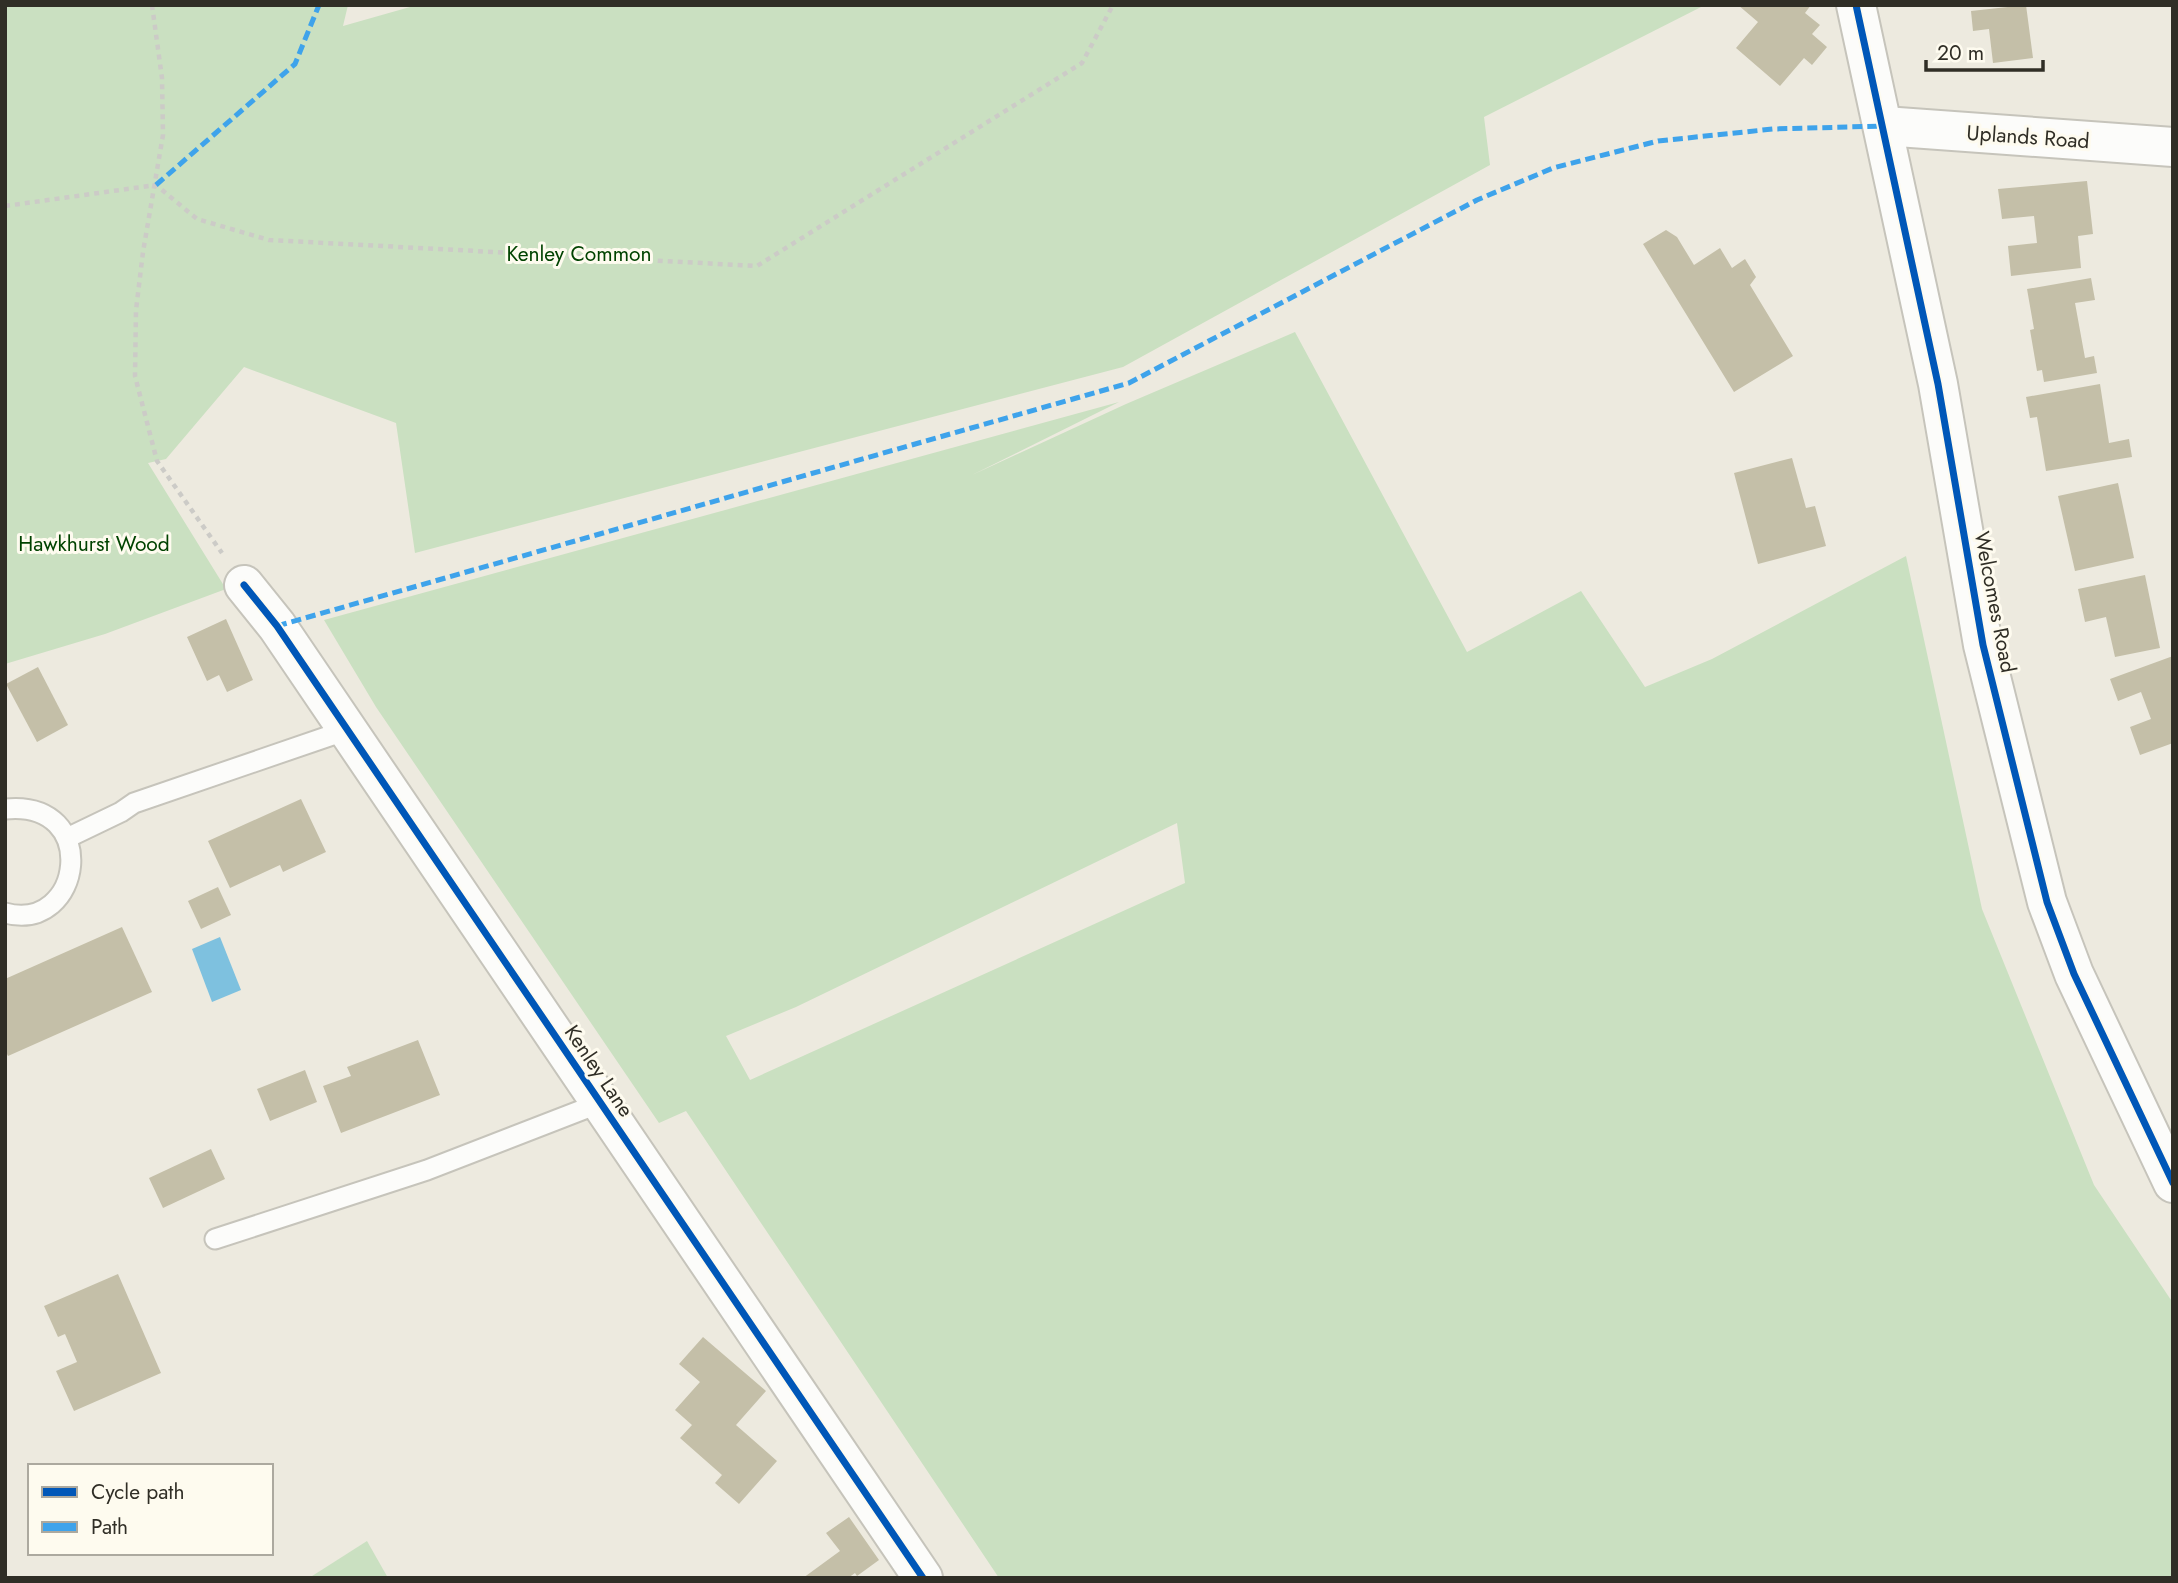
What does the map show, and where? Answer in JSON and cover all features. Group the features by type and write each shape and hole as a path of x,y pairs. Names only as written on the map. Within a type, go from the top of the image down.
{"street":[{"name":"Welcomes Road","path":"1856,5 1938,384 1983,645 2047,902 2080,985 2173,1183"},
{"name":"Uplands Road","path":"1884,126 2173,147"},
{"name":"Kenley Lane","path":"244,585 277,626 923,1578"}],"lane":[{"path":"68,838 121,813 134,803 347,730"},
{"path":"5,809 23,807 41,811 57,822 68,838 72,854 72,870 66,886 56,900 26,915 5,913"},
{"path":"215,1240 427,1170 600,1103"}],"path":[{"path":"152,5 162,78 163,135 143,253 135,376 158,461 244,585"},
{"path":"5,206 156,185 197,219 269,240 757,266 1082,63 1113,5"}],"green space":[{"name":"Kenley Common","path":"5,5 348,5 343,26 417,5 1705,5 1484,117 1490,165 1123,367 415,553 396,423 244,367 166,459 148,463 226,589 105,634 5,664"},
{"path":"1295,332 1467,652 1581,591 1645,687 1712,659 1906,556 1982,909 2094,1185 2173,1303 2173,1578 999,1578 686,1111 659,1123 376,707 324,620 1119,402 972,475 1126,404","holes":["1177,823 1185,883 750,1080 726,1036 796,1007"]},
{"path":"367,1541 388,1578 309,1578"}],"water":[{"path":"220,937 241,990 212,1002 192,949"}],"building":[{"path":"1738,5 1811,5 1805,13 1820,25 1812,34 1827,47 1812,65 1804,58 1780,86 1736,48 1758,22"},
{"path":"2026,5 2033,58 1993,63 1989,29 1973,31 1971,11"},
{"path":"2087,181 2093,234 2078,236 2081,268 2011,276 2008,246 2037,243 2034,216 2002,219 1998,189"},
{"path":"1666,230 1677,237 1694,265 1720,248 1732,268 1745,259 1756,277 1750,285 1793,356 1734,392 1643,244"},
{"path":"2091,278 2095,300 2075,303 2085,358 2094,356 2097,373 2044,382 2042,370 2037,371 2030,330 2034,329 2027,289"},
{"path":"2100,384 2109,443 2129,439 2132,457 2046,471 2037,417 2030,418 2026,397"},
{"path":"1792,458 1806,508 1815,506 1826,546 1758,564 1734,473"},
{"path":"2118,483 2134,558 2075,571 2058,496"},
{"path":"2145,575 2160,648 2115,657 2106,617 2085,622 2078,589"},
{"path":"226,619 253,680 227,692 219,675 207,681 187,637"},
{"path":"2173,656 2173,743 2140,755 2130,727 2151,719 2141,692 2118,701 2110,679"},
{"path":"38,667 68,725 37,742 6,684"},
{"path":"301,799 326,852 283,872 280,865 230,888 208,841"},
{"path":"218,887 231,915 201,929 188,901"},
{"path":"122,927 152,992 8,1056 5,1050 5,979"},
{"path":"418,1040 440,1095 341,1133 323,1086 351,1076 347,1067"},
{"path":"305,1070 317,1102 270,1121 257,1089"},
{"path":"211,1149 225,1179 163,1208 149,1178"},
{"path":"118,1274 161,1373 74,1411 56,1371 77,1362 65,1334 58,1337 44,1306"},
{"path":"703,1337 766,1391 736,1425 777,1461 739,1504 715,1483 722,1475 680,1438 692,1425 675,1410 700,1382 679,1364"},
{"path":"849,1517 879,1560 857,1576 855,1573 848,1578 803,1578 840,1551 826,1533"}],"marked path":[{"path":"156,185 295,64 319,5"},
{"path":"277,626 1129,383 1477,200 1553,168 1658,141 1773,129 1884,126"}],"cycle path":[{"path":"1856,5 1938,384 1983,645 2047,902 2074,974 2173,1183"},
{"path":"244,585 277,626 923,1578"}],"park label":[{"name":"Hawkhurst Wood","path":"94,544"}]}
